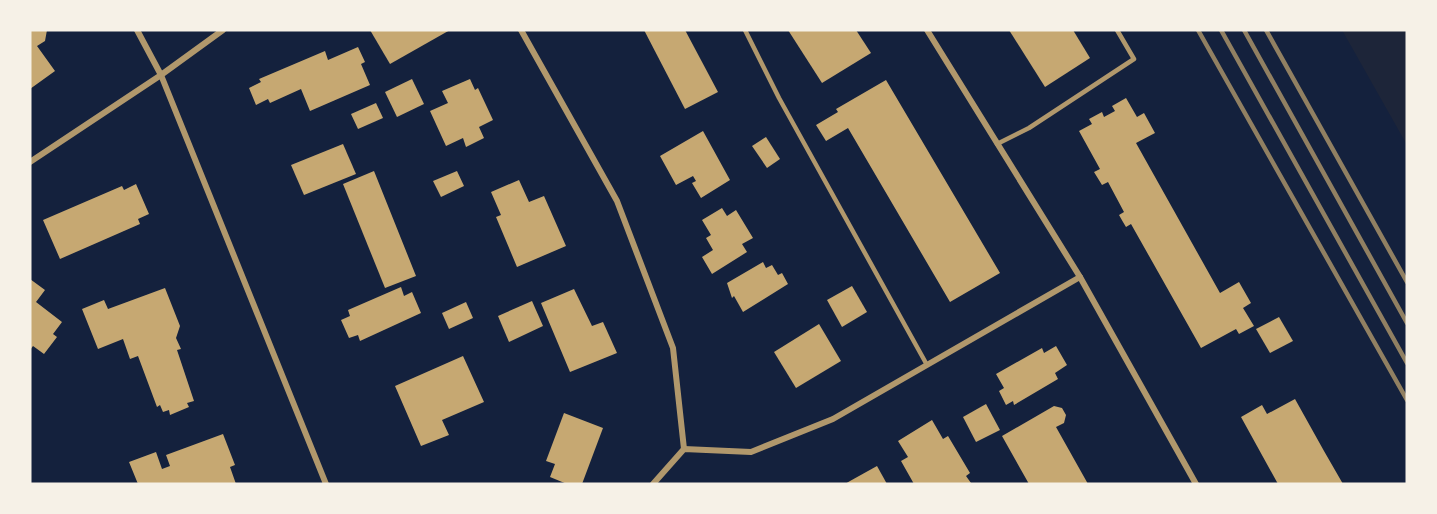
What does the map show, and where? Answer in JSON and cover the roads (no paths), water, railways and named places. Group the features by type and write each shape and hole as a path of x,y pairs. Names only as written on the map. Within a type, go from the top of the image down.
{"street":[{"path":"137,30 161,75 326,484"},
{"path":"30,162 161,75 223,30"},
{"path":"521,30 617,201 673,348 684,449 653,484"},
{"path":"927,30 1080,277 1196,484"},
{"path":"684,449 751,452 833,419 1080,277"}],"lane":[{"path":"745,30 779,98 927,365"},
{"path":"997,144 1029,128 1134,59 1117,30"}],"railway":[{"path":"1198,30 1407,400"},
{"path":"1221,30 1407,363"},
{"path":"1244,30 1407,323"},
{"path":"1266,30 1407,282"}]}
